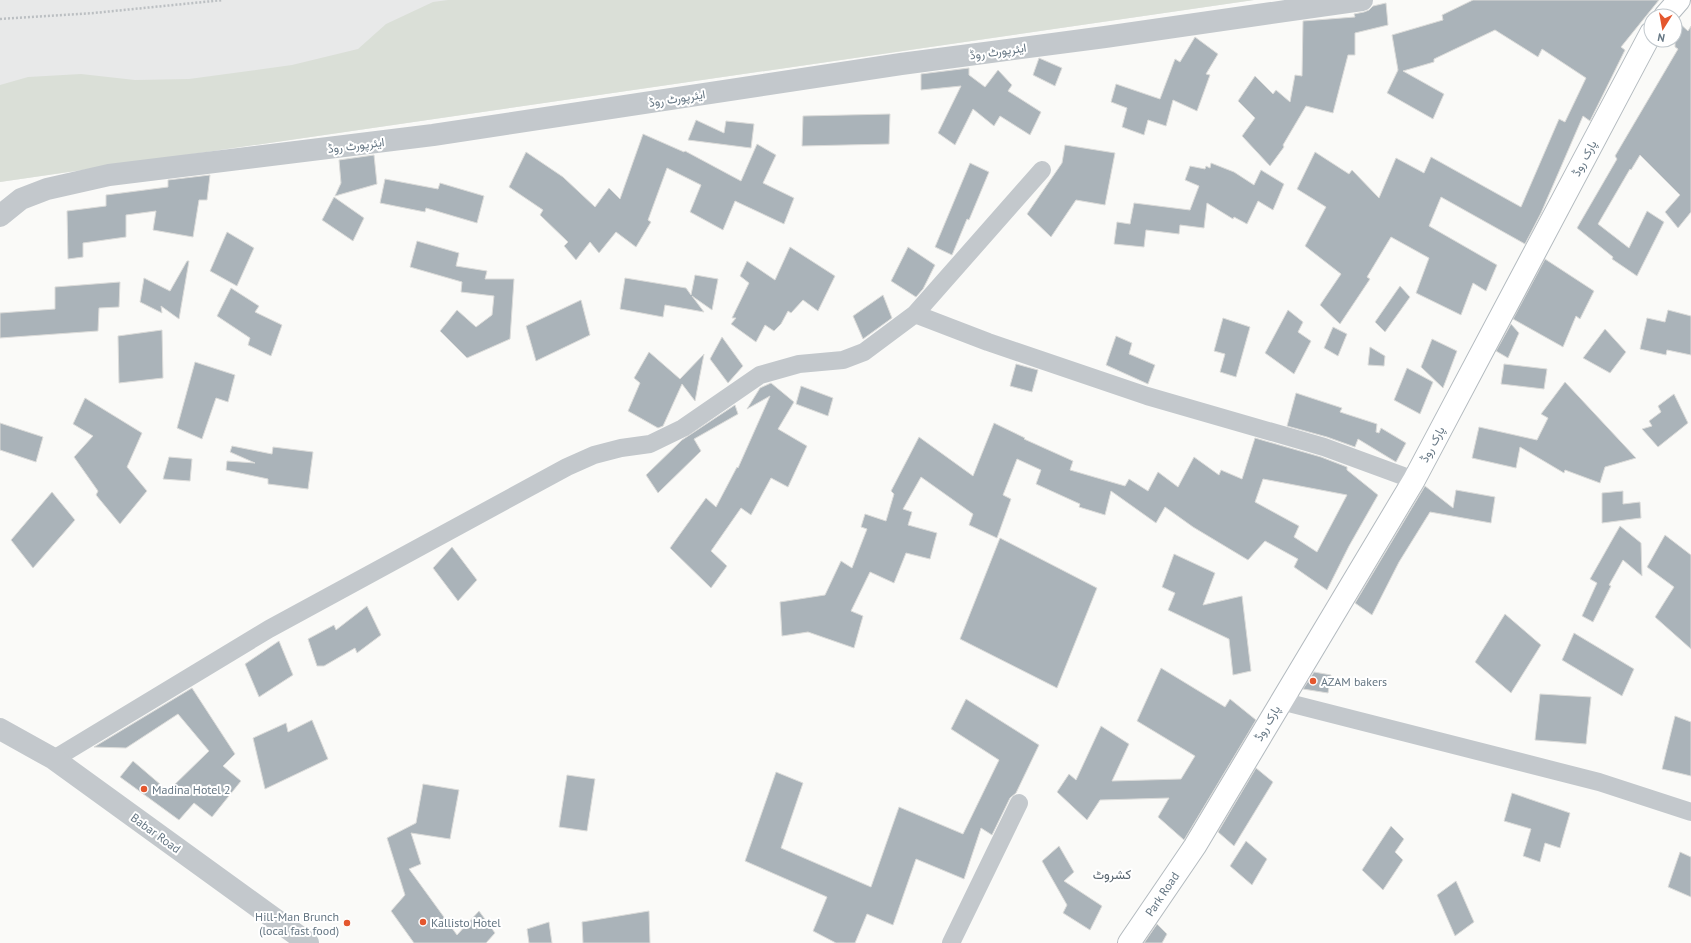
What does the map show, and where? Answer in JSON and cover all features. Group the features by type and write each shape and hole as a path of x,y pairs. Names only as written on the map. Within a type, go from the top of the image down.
{"main road":[{"path":"1672,8 1679,0"},
{"name":"پارک روڈ","path":"1195,846 1280,701 1414,480 1643,48"},
{"name":"Park Road","path":"1129,943 1195,846"}],"street":[{"name":"ایئرپورٹ روڈ","path":"0,216 21,199 47,189 109,175 433,135 900,64 1121,35 1362,0"},
{"path":"54,759 269,628 567,467 594,455 621,448 650,444 683,428 760,375 799,364 843,360 864,352 915,314 1042,170"},
{"path":"915,314 988,342 1147,396 1324,447 1414,480"},
{"path":"1280,701 1599,782 1691,812"},
{"name":"Babar Road","path":"0,729 54,759 308,943"},
{"path":"951,943 1019,803"}],"path":[{"path":"0,19 94,13 222,0"}],"shaded area":[{"path":"0,0 1254,0 0,182"},
{"path":"448,0 1254,0 0,182 0,85 28,77 81,74 135,80 189,79 292,65 358,49 386,24 433,2"}],"building":[{"path":"1473,0 1659,0 1653,8 1643,8 1643,20 1621,47 1625,50 1590,121 1583,116 1541,213 1525,244 1441,197 1429,226 1497,265 1486,291 1473,283 1461,315 1416,293 1429,258 1391,237 1367,277 1370,279 1340,324 1320,305 1341,274 1305,246 1326,207 1297,189 1315,152 1349,174 1352,170 1379,198 1396,158 1424,173 1431,157 1521,207 1559,119 1565,122 1586,78 1542,49 1538,57 1495,30 1434,59 1434,62 1403,71 1444,94 1433,119 1387,93 1398,70 1392,35 1443,20 1442,15"},
{"path":"1386,3 1388,25 1355,33 1355,55 1348,55 1333,113 1306,106 1283,145 1284,147 1270,166 1242,136 1255,118 1238,101 1255,76 1273,94 1276,90 1290,102 1295,75 1302,76 1303,21 1355,17 1354,14 1369,10 1373,6"},
{"path":"1683,26 1688,31 1691,26 1691,212 1678,228 1665,212 1680,195 1640,155 1631,170 1630,169 1598,224 1629,248 1647,211 1664,222 1637,276 1612,259 1613,257 1577,228 1617,159 1615,156 1678,49 1676,48 1683,48"},
{"path":"1195,37 1218,54 1206,74 1210,75 1197,111 1173,100 1166,126 1148,120 1144,135 1122,127 1127,108 1111,102 1116,84 1160,99 1175,59 1180,62"},
{"path":"1039,58 1062,68 1055,86 1033,75"},
{"path":"969,68 969,75 985,87 998,70 1012,85 1008,91 1041,112 1030,135 1000,116 994,126 973,109 955,145 938,133 961,86 921,90 921,74"},
{"path":"890,114 889,144 802,146 803,116"},
{"path":"696,120 724,133 726,121 754,124 751,148 688,140"},
{"path":"643,134 684,152 685,151 741,181 757,144 776,155 763,183 794,198 784,224 735,201 723,230 690,212 701,185 667,168 648,220 651,222 636,247 616,232 599,253 590,242 576,260 564,246 568,242 540,215 543,210 509,187 526,152 563,177 595,207 609,188 620,199"},
{"path":"1065,145 1115,153 1105,205 1076,200 1051,237 1027,214 1062,163"},
{"path":"374,155 377,184 335,196 341,183 339,160"},
{"path":"970,163 989,172 969,220 967,219 952,255 935,247"},
{"path":"1211,163 1234,172 1254,185 1261,170 1284,184 1273,210 1258,201 1247,224 1234,217 1233,219 1207,203 1204,228 1180,225 1179,234 1146,230 1144,247 1114,244 1117,222 1130,224 1134,203 1190,210 1199,186 1185,180 1190,166 1205,169 1206,166 1210,168"},
{"path":"210,175 207,200 199,200 193,237 153,230 156,211 126,215 126,237 83,243 83,257 68,259 67,211 106,206 106,195 168,187 168,180"},
{"path":"385,179 438,189 440,183 484,196 477,223 426,208 425,212 380,203"},
{"path":"334,197 364,218 353,241 322,220"},
{"path":"227,232 254,248 237,286 210,271"},
{"path":"417,241 459,253 456,266 487,271 485,279 514,279 510,339 467,358 440,331 457,310 476,327 492,315 494,296 461,292 462,282 410,267"},
{"path":"790,247 835,276 818,311 803,300 791,313 788,311 781,324 774,331 765,325 756,342 731,324 736,318 732,318 749,283 740,276 747,261 775,280"},
{"path":"908,247 935,265 923,289 916,297 891,281"},
{"path":"1545,259 1594,291 1580,319 1576,316 1563,347 1513,319"},
{"path":"187,261 189,261 179,319 161,306 162,313 140,302 144,278 170,291"},
{"path":"695,275 718,279 712,310 692,296 704,312 665,305 663,317 620,309 625,278 686,288 691,295"},
{"path":"120,282 119,307 99,308 98,331 0,338 0,313 55,309 55,287"},
{"path":"1400,286 1410,297 1385,332 1375,322"},
{"path":"231,288 259,306 255,312 282,325 271,356 248,345 250,338 217,316"},
{"path":"883,295 892,318 863,339 853,316"},
{"path":"581,300 590,335 536,361 526,326"},
{"path":"1288,310 1303,322 1298,332 1311,341 1294,374 1265,353"},
{"path":"1668,310 1691,316 1691,355 1667,350 1666,355 1640,349 1647,318 1665,322"},
{"path":"1223,318 1250,327 1236,377 1220,372 1225,354 1214,351"},
{"path":"1511,324 1519,333 1508,358 1496,351"},
{"path":"1333,327 1347,334 1338,356 1324,348"},
{"path":"1605,329 1626,352 1610,373 1583,358"},
{"path":"162,330 163,378 119,383 118,336"},
{"path":"1116,336 1132,343 1129,354 1155,365 1148,384 1106,365"},
{"path":"722,337 743,366 728,383 710,359"},
{"path":"1432,339 1457,351 1443,388 1421,367"},
{"path":"1370,347 1385,356 1384,366 1368,365"},
{"path":"649,352 680,379 704,354 695,401 682,384 663,426 658,428 628,411 640,383 634,378"},
{"path":"195,362 235,375 228,402 216,398 202,439 177,428"},
{"path":"1016,364 1038,370 1032,392 1010,386"},
{"path":"1504,364 1547,369 1544,389 1501,384"},
{"path":"1407,368 1433,382 1420,414 1394,400"},
{"path":"1565,382 1636,458 1605,467 1600,483 1565,470 1564,473 1520,447 1516,468 1472,458 1479,427 1537,440 1548,418 1541,414"},
{"path":"771,383 794,402 778,429 807,446 788,487 771,478 751,515 741,508 711,551 727,566 711,588 670,548 706,498 716,507 737,467 738,468 770,396 747,409 760,388"},
{"path":"801,386 833,398 828,416 796,404"},
{"path":"1296,393 1342,408 1340,412 1377,424 1376,432 1379,433 1381,428 1406,443 1396,462 1358,439 1355,447 1327,437 1287,426"},
{"path":"1674,394 1688,423 1658,447 1642,429 1652,426 1649,421 1661,412 1658,406"},
{"path":"85,398 142,433 127,467 147,491 120,524 96,495 98,491 74,457 93,436 73,424"},
{"path":"735,405 738,414 694,439 701,451 658,493 646,475 682,440"},
{"path":"0,423 43,437 36,462 0,450"},
{"path":"994,423 1025,438 1024,439 1073,461 1070,470 1125,486 1129,479 1148,491 1158,472 1178,487 1194,457 1219,475 1221,470 1242,479 1255,438 1321,457 1347,467 1347,470 1378,495 1349,546 1327,590 1294,567 1298,559 1265,541 1248,560 1193,527 1165,507 1156,523 1111,491 1105,515 1079,507 1080,504 1036,484 1041,470 1017,459 1003,495 1011,499 997,538 969,525 973,514 921,477 903,509 912,512 908,525 937,533 930,559 906,553 894,583 870,572 851,611 863,616 854,648 808,632 782,636 780,602 825,595 841,561 852,568 867,529 861,527 865,514 886,521 894,494 891,491 919,437 973,476","holes":["1263,479 1347,495 1317,552 1294,537 1299,526 1255,502"]},
{"path":"232,446 272,454 273,447 313,452 308,489 268,484 268,479 226,470 227,461 255,463 230,452"},
{"path":"169,457 192,459 190,481 163,479"},
{"path":"1425,486 1453,508 1456,490 1495,497 1491,523 1430,512 1399,562 1372,615 1355,603"},
{"path":"1623,491 1623,504 1640,502 1641,518 1602,523 1602,493"},
{"path":"52,492 75,520 33,568 11,540"},
{"path":"1620,526 1641,543 1642,576 1623,560 1609,585 1611,586 1593,622 1582,616 1597,583 1590,579"},
{"path":"1665,535 1691,555 1691,649 1655,617 1674,587 1647,567"},
{"path":"1000,538 1097,588 1057,688 960,639"},
{"path":"452,547 477,580 458,601 433,568"},
{"path":"1174,554 1215,573 1203,605 1242,596 1251,671 1233,675 1229,639 1168,610 1175,593 1162,587"},
{"path":"367,606 381,635 357,653 355,648 324,666 317,666 308,639 334,625 336,630"},
{"path":"1505,614 1541,645 1511,693 1475,662"},
{"path":"1574,633 1634,669 1622,696 1562,660"},
{"path":"279,641 293,675 259,697 245,664"},
{"path":"1161,668 1225,707 1230,699 1256,720 1184,840 1158,817 1169,798 1100,800 1087,820 1057,792 1069,774 1076,780 1101,726 1129,744 1112,781 1181,779 1195,756 1137,721"},
{"path":"1314,672 1331,675 1328,693 1303,689"},
{"path":"192,688 235,754 223,766 241,781 212,817 194,803 179,820 120,777 133,761 168,791 209,751 178,714 126,748 94,747"},
{"path":"1540,694 1591,697 1586,744 1535,740"},
{"path":"966,699 1039,745 1016,793 1010,798 992,835 981,828 964,879 916,859 893,925 867,914 855,943 836,943 813,931 827,897 745,861 776,772 803,783 781,848 871,887 899,807 963,834 999,760 951,729"},
{"path":"1675,716 1691,722 1691,776 1662,769"},
{"path":"312,720 328,759 265,789 253,738 286,723 288,732"},
{"path":"1256,768 1273,782 1234,846 1218,832"},
{"path":"567,775 595,779 587,831 559,827"},
{"path":"423,784 459,790 450,839 411,833 421,864 409,869 457,935 479,911 495,933 486,943 414,943 391,911 405,895 387,838 416,823"},
{"path":"1512,793 1570,813 1560,848 1545,843 1540,862 1523,856 1531,829 1504,821"},
{"path":"1391,826 1404,839 1395,852 1403,860 1383,890 1362,870"},
{"path":"1246,841 1267,859 1252,885 1230,866"},
{"path":"1059,846 1074,872 1064,881 1102,906 1090,930 1063,913 1067,905 1042,861"},
{"path":"1680,852 1691,857 1691,897 1668,887"},
{"path":"1456,881 1474,922 1455,936 1437,895"},
{"path":"649,911 650,943 583,943 582,922"},
{"path":"549,922 552,943 529,943 527,929"},
{"path":"1157,924 1167,934 1162,943 1144,943"}],"place":[{"name":"AZAM bakers","path":"1313,681"},
{"name":"Madina Hotel 2","path":"144,789"},
{"name":"Kallisto Hotel","path":"423,922"},
{"name":"Hill-Man Brunch (local fast food)","path":"347,923"}],"district":[{"name":"کشروٹ","path":"1112,874"}]}
